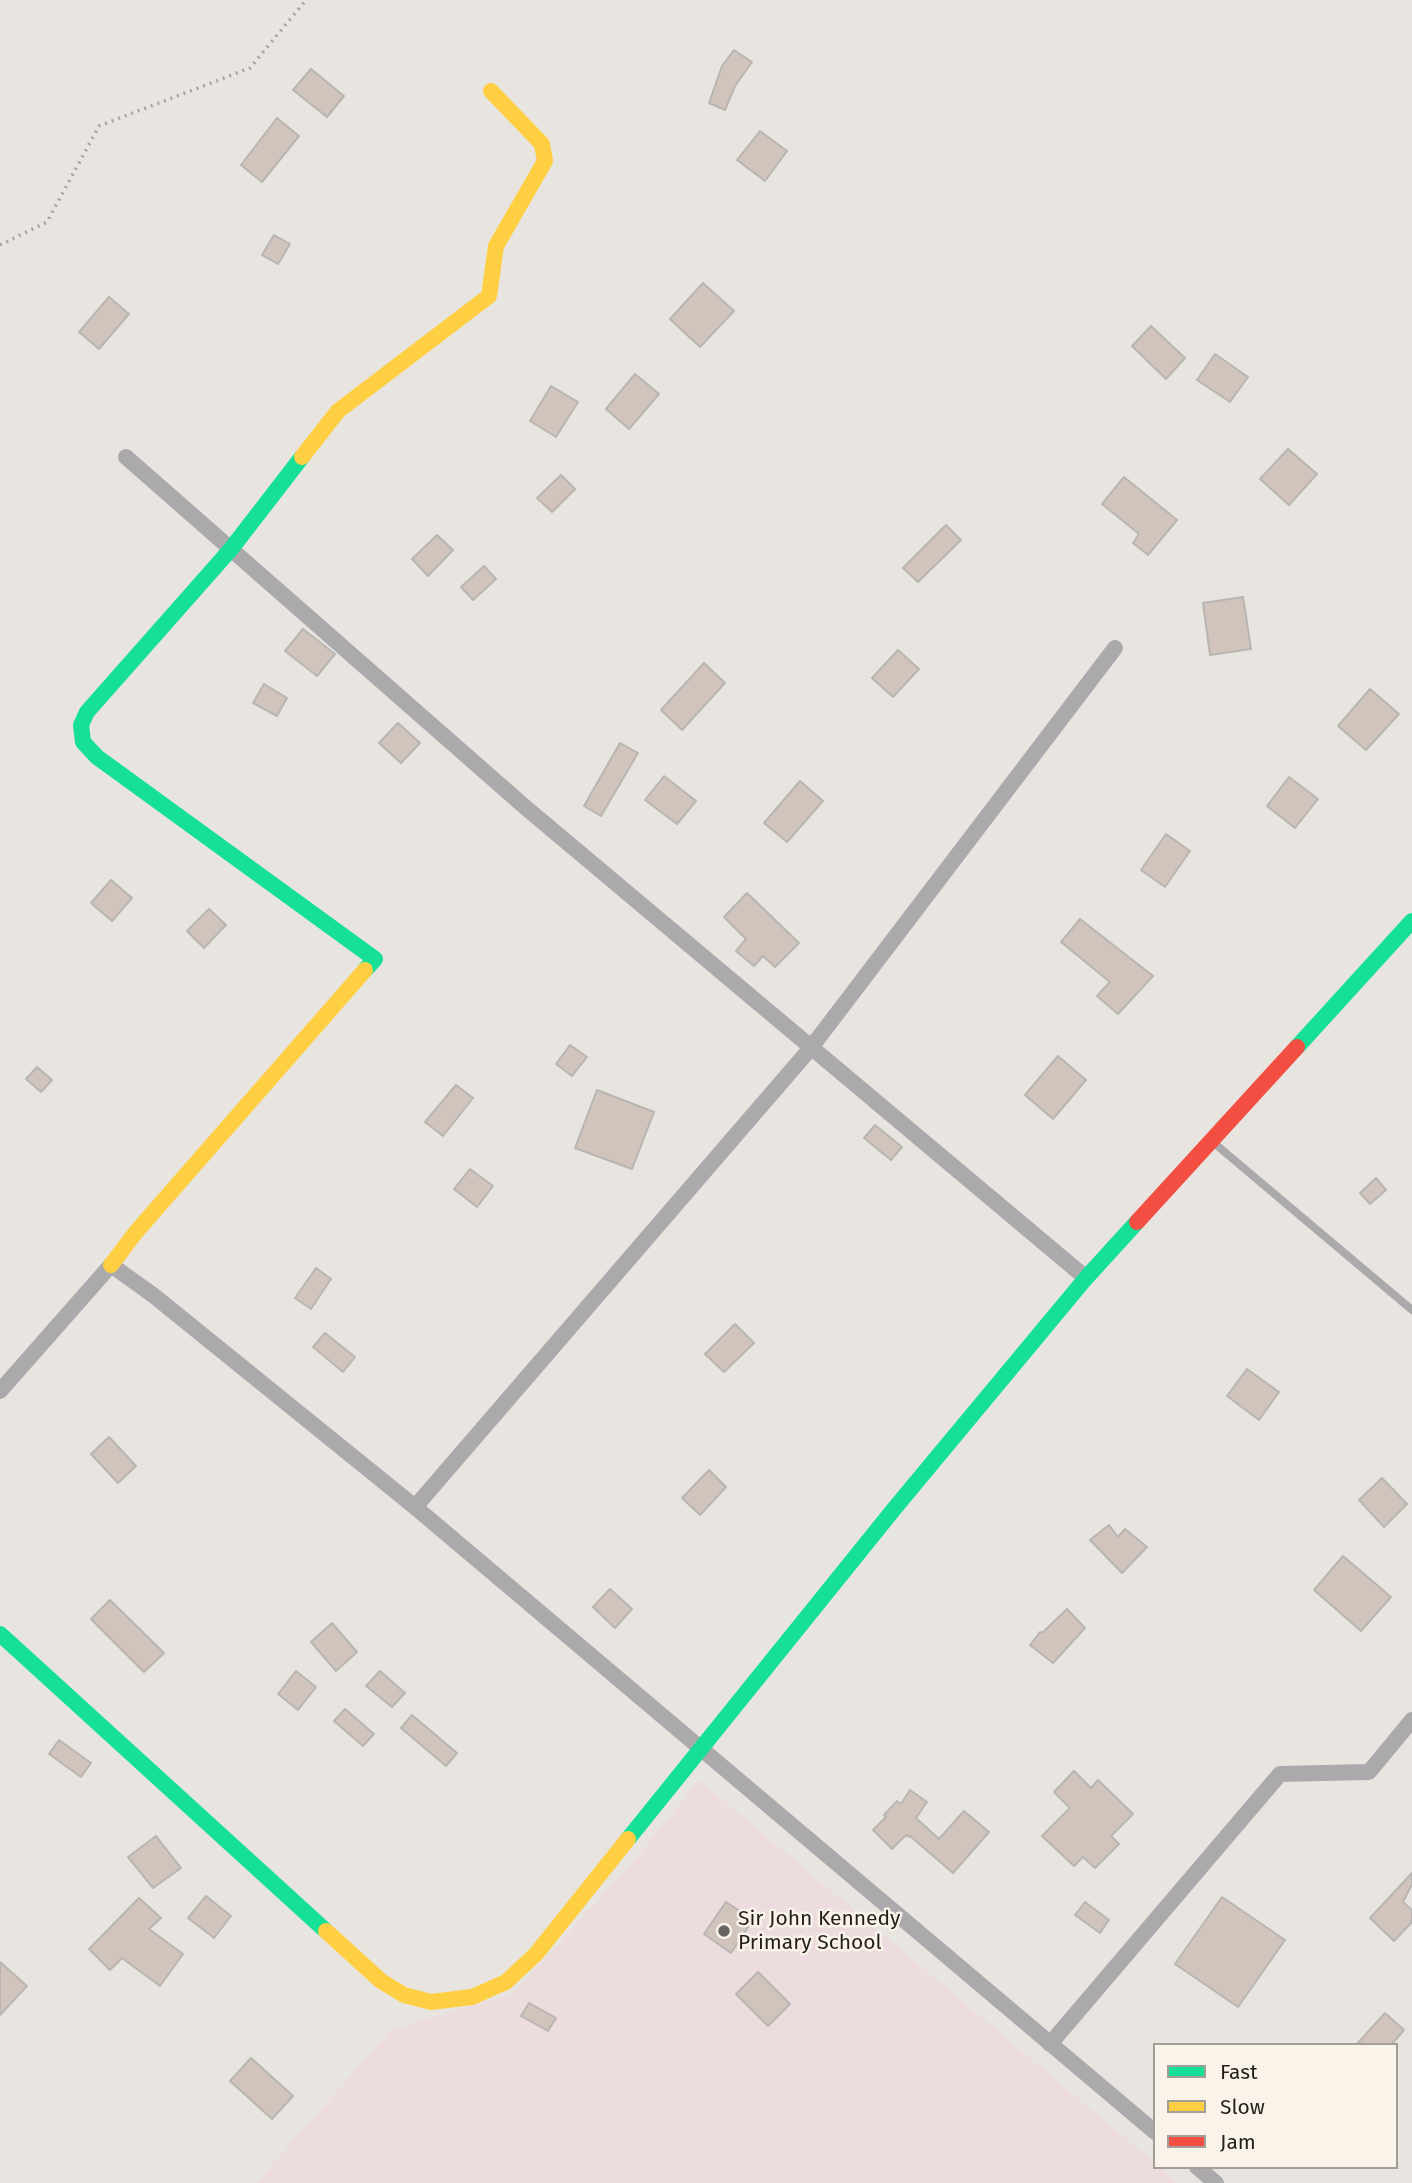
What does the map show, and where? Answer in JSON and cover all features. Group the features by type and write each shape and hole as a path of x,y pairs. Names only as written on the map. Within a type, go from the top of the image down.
{"street":[{"path":"0,1391 375,959 97,757 83,742 80,725 86,712 231,549 338,411 489,296 496,246 545,161 542,144 491,91"},
{"path":"126,457 525,807 1086,1278"},
{"path":"415,1507 810,1049 1115,648"},
{"path":"0,1634 381,1981 404,1995 431,2002 472,1997 506,1982 536,1954 894,1509 1086,1278 1412,920"},
{"path":"111,1265 153,1295 415,1507 1153,2130"},
{"path":"1050,2044 1280,1774 1369,1772 1412,1720"},
{"path":"1199,2169 1216,2183"}],"lane":[{"path":"1211,1141 1412,1310"}],"path":[{"path":"0,245 47,222 99,126 250,68 306,0"}],"shaded area":[{"name":"Sir John Kennedy Primary School","path":"699,1780 1153,2161 1153,2169 1162,2169 1178,2183 256,2183 389,2032 512,1994 629,1867"}],"building":[{"path":"734,50 752,62 735,86 725,110 709,103 722,66"},
{"path":"311,69 344,96 327,117 293,90"},
{"path":"277,118 299,136 262,182 241,165"},
{"path":"760,131 787,151 765,181 737,160"},
{"path":"274,235 290,244 278,264 262,255"},
{"path":"703,283 734,311 700,347 670,319"},
{"path":"109,297 129,314 99,349 79,332"},
{"path":"1151,326 1185,358 1166,379 1132,346"},
{"path":"1215,354 1248,377 1230,402 1197,380"},
{"path":"635,374 659,394 629,429 606,409"},
{"path":"551,386 578,402 556,437 530,421"},
{"path":"1288,449 1317,474 1289,505 1260,479"},
{"path":"561,475 575,489 552,512 537,498"},
{"path":"1124,477 1177,520 1148,555 1133,543 1139,534 1102,504"},
{"path":"946,525 961,540 918,582 903,568"},
{"path":"437,535 453,550 428,576 412,559"},
{"path":"484,566 496,579 473,600 461,587"},
{"path":"1243,597 1251,649 1210,655 1203,603"},
{"path":"303,629 335,654 317,676 285,651"},
{"path":"898,650 919,669 893,697 872,678"},
{"path":"704,663 725,683 682,730 661,710"},
{"path":"264,684 287,698 277,716 253,703"},
{"path":"1370,689 1399,714 1366,750 1338,726"},
{"path":"398,723 420,743 401,763 379,743"},
{"path":"620,743 638,753 601,816 584,806"},
{"path":"664,776 696,801 677,824 645,800"},
{"path":"1289,777 1318,799 1295,828 1267,806"},
{"path":"800,781 823,801 787,842 764,823"},
{"path":"1166,834 1190,851 1165,887 1141,870"},
{"path":"111,880 132,898 112,921 91,903"},
{"path":"747,893 799,943 775,967 763,956 754,966 736,951 746,939 724,917"},
{"path":"209,909 226,925 204,948 187,931"},
{"path":"1080,919 1153,976 1118,1014 1097,996 1110,982 1061,942"},
{"path":"570,1045 587,1057 572,1076 556,1064"},
{"path":"1058,1056 1086,1080 1053,1119 1025,1095"},
{"path":"37,1067 52,1080 41,1092 26,1079"},
{"path":"456,1085 473,1098 443,1136 425,1122"},
{"path":"597,1090 654,1112 632,1169 575,1148"},
{"path":"875,1125 902,1147 891,1160 864,1138"},
{"path":"470,1169 493,1186 477,1207 454,1189"},
{"path":"1376,1178 1386,1190 1370,1204 1360,1193"},
{"path":"316,1268 331,1279 311,1309 295,1298"},
{"path":"735,1324 754,1343 724,1372 705,1354"},
{"path":"325,1333 355,1357 343,1372 313,1347"},
{"path":"1247,1369 1279,1392 1259,1420 1227,1396"},
{"path":"109,1437 136,1466 118,1483 91,1454"},
{"path":"709,1470 726,1487 700,1515 682,1498"},
{"path":"1382,1478 1407,1504 1384,1527 1359,1500"},
{"path":"1109,1525 1118,1537 1125,1529 1147,1547 1122,1573 1090,1540"},
{"path":"1343,1556 1391,1597 1361,1631 1314,1590"},
{"path":"610,1589 632,1609 615,1628 593,1607"},
{"path":"110,1600 164,1653 144,1672 91,1619"},
{"path":"1067,1609 1085,1628 1053,1663 1030,1645 1040,1632"},
{"path":"332,1623 357,1652 336,1671 311,1642"},
{"path":"296,1671 316,1687 298,1710 278,1694"},
{"path":"380,1671 405,1693 392,1707 366,1686"},
{"path":"345,1709 374,1734 363,1746 334,1721"},
{"path":"412,1715 457,1753 446,1766 401,1728"},
{"path":"59,1740 91,1763 81,1777 49,1754"},
{"path":"1074,1771 1091,1788 1098,1780 1133,1814 1111,1836 1119,1844 1095,1868 1083,1857 1074,1866 1042,1836 1070,1808 1054,1792"},
{"path":"910,1790 927,1802 916,1818 939,1839 964,1811 989,1832 953,1873 910,1836 906,1835 892,1849 873,1830 897,1801 901,1804"},
{"path":"156,1836 181,1868 153,1888 128,1857"},
{"path":"1412,1873 1412,1884 1403,1902 1412,1910 1412,1922 1394,1941 1370,1918"},
{"path":"206,1896 231,1916 214,1938 188,1918"},
{"path":"1222,1897 1285,1940 1238,2007 1175,1964"},
{"path":"139,1898 161,1918 149,1929 183,1954 160,1986 122,1958 110,1970 89,1949"},
{"path":"726,1902 753,1920 731,1953 704,1934"},
{"path":"1085,1902 1109,1920 1100,1933 1075,1915"},
{"path":"0,1962 27,1986 0,2015"},
{"path":"758,1972 790,2004 768,2026 736,1994"},
{"path":"529,2003 556,2018 548,2031 521,2016"},
{"path":"1385,2013 1404,2030 1393,2043 1358,2043"},
{"path":"251,2058 293,2096 272,2119 230,2081"}],"traffic: fast":[{"path":"302,457 231,549 87,712 81,725 83,742 97,757 375,959 365,970"},
{"path":"1297,1047 1412,921"},
{"path":"628,1839 894,1509 1086,1278 1137,1222"},
{"path":"0,1634 326,1931"}],"traffic: slow":[{"path":"302,457 338,411 489,296 496,246 545,161 542,144 491,91"},
{"path":"111,1265 136,1232 365,970"},
{"path":"326,1931 381,1981 404,1995 431,2002 472,1997 506,1982 536,1954 628,1839"}],"traffic: jam":[{"path":"1137,1222 1297,1047"}],"place":[{"name":"Sir John Kennedy Primary School","path":"724,1931"}]}
